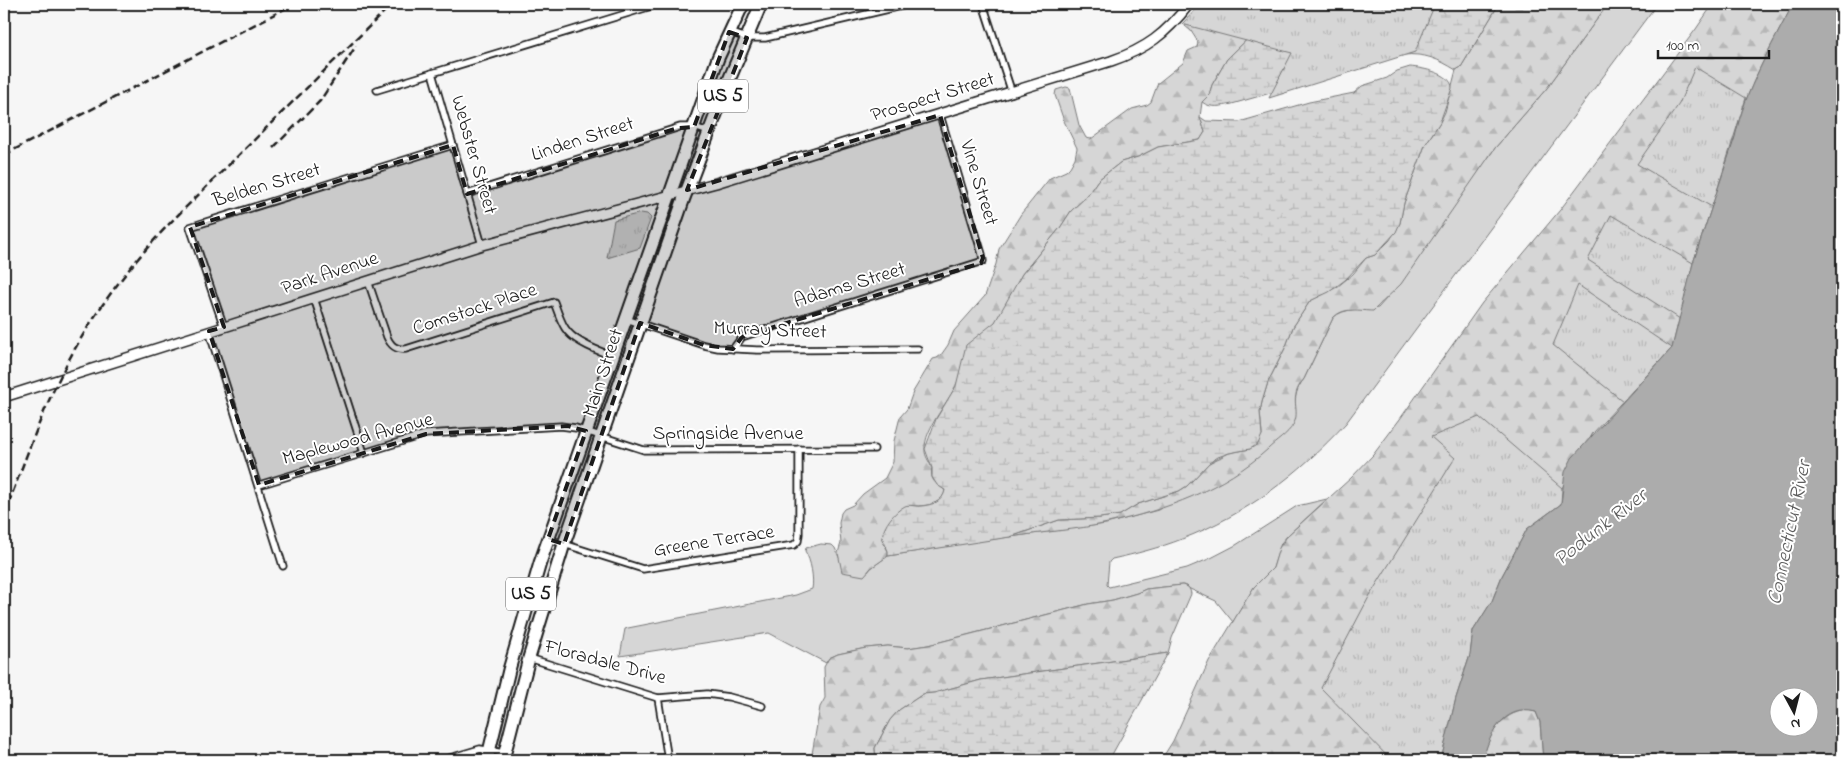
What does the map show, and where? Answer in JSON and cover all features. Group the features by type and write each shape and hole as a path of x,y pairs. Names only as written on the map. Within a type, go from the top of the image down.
{"highway":[{"name":"Main Street","path":"488,755 514,652 548,539 718,58 743,4"},
{"name":"Main Street","path":"503,757 529,658 564,544 687,190 761,4"}],"street":[{"path":"377,90 658,4"},
{"path":"729,32 747,38 765,38 910,4"},
{"path":"983,4 1012,93"},
{"name":"Prospect Street","path":"670,194 716,183 1111,61 1142,49 1165,32 1189,4"},
{"name":"Webster Street","path":"432,73 482,245"},
{"name":"Vine Street","path":"940,115 983,261"},
{"name":"Linden Street","path":"467,194 678,128 694,127 709,132"},
{"name":"Belden Street","path":"224,327 190,227 453,145"},
{"name":"Park Avenue","path":"4,397 482,245 670,194"},
{"name":"Adams Street","path":"733,349 742,337 983,261"},
{"name":"Comstock Place","path":"368,281 387,337 397,349 406,349 554,302 568,332 593,348 613,356"},
{"path":"314,298 364,453"},
{"name":"Murray Street","path":"626,319 704,345 733,349 918,349"},
{"path":"209,331 283,566"},
{"name":"Maplewood Avenue","path":"259,485 417,436 436,433 561,426 586,431"},
{"name":"Springside Avenue","path":"586,431 644,450 874,450"},
{"name":"Greene Terrace","path":"548,539 643,569 794,545 798,541 799,449"},
{"name":"Floradale Drive","path":"529,658 658,698 707,694 729,697 762,706"},
{"path":"658,698 668,760"},
{"path":"443,760 477,750 488,755 503,757"}],"highlighted area":[{"path":"729,32 747,38 687,190 940,115 983,258 981,263 742,337 733,349 704,345 640,323 564,544 548,539 586,431 568,426 426,434 259,485 209,331 224,327 190,227 453,145 467,194 678,128 694,127"}],"green space":[{"path":"1201,4 1435,4 1415,52 1269,98 1292,53 1182,24"},
{"path":"1276,4 1499,4 1461,67 1456,70 1431,58 1418,55 1403,55 1232,104 1213,106 1202,102 1209,95 1212,85 1227,59 1262,25"},
{"path":"1499,4 1608,4 1547,88 1495,148 1401,284 1373,311 1347,311 1337,314 1333,318 1296,393 1295,420 1288,432 1251,463 1232,476 1193,496 1151,512 1108,523 1010,537 1059,520 1120,515 1138,504 1179,491 1187,486 1209,463 1229,453 1250,449 1262,435 1260,412 1262,402 1268,382 1293,327 1310,301 1337,287 1353,274 1366,258 1375,255 1390,240 1400,223 1404,203 1425,145 1445,112 1456,70 1461,67"},
{"path":"1608,4 1657,4 1346,423 1290,476 1250,505 1228,518 1173,542 1112,559 1109,562 1107,585 1109,587 1187,568 1236,545 1297,506 1327,499 1281,543 1273,568 1254,587 1233,622 1216,601 1182,585 1146,589 1113,600 1088,604 928,645 908,648 888,646 866,648 838,654 829,658 826,663 769,633 620,656 625,629 796,595 812,589 812,570 805,551 806,548 821,544 832,545 841,562 868,572 888,556 1106,524 1158,510 1295,416 1295,401 1298,388 1333,318 1342,312 1378,308 1386,299 1495,148 1547,88"},
{"path":"1713,4 1793,4 1745,102 1693,263 1672,348 1593,433 1562,488 1441,760 1161,760 1173,741 1209,661 1254,587 1273,568 1279,548 1288,535 1351,478 1373,455 1482,303 1560,210"},
{"path":"1186,23 1262,25 1227,59 1212,85 1209,95 1202,102 1200,117 1205,132 1200,140 1158,147 1138,157 1121,162 1098,180 1086,197 1071,211 1060,228 1022,274 1007,304 959,377 956,386 929,432 925,453 931,466 933,479 945,491 943,496 935,503 907,506 883,542 888,551 888,556 871,568 864,576 842,572 838,553 841,543 839,523 841,513 885,478 893,462 894,441 900,417 907,409 913,392 933,359 941,355 948,345 954,331 985,296 999,249 1021,214 1050,178 1066,171 1075,158 1077,148 1064,121 1055,95 1056,90 1066,87 1070,88 1079,125 1086,138 1091,139 1132,109 1151,102 1158,83 1183,63 1188,51 1197,47 1198,42 1191,31 1185,26"},
{"path":"1410,67 1429,70 1442,75 1451,83 1452,88 1440,122 1425,145 1404,203 1400,223 1396,232 1375,255 1366,258 1345,280 1329,292 1310,301 1293,327 1268,382 1262,402 1260,412 1262,435 1258,444 1250,449 1218,457 1179,491 1138,504 1120,515 1059,520 1010,537 888,556 888,551 882,537 893,515 905,506 933,504 944,494 945,490 937,485 932,477 932,468 925,449 936,419 956,386 966,345 995,322 1022,274 1060,228 1071,211 1086,197 1098,180 1121,162 1138,157 1158,147 1200,140 1205,132 1200,117 1206,121 1239,122 1309,102 1354,93 1362,86 1387,78 1397,71"},
{"path":"1695,67 1746,98 1712,207 1637,164 1679,104"},
{"path":"641,213 647,214 651,218 640,248 607,258 614,220"},
{"path":"1611,215 1693,263 1680,319 1588,260"},
{"path":"1578,285 1672,348 1623,401 1553,345"},
{"path":"1479,417 1562,488 1561,504 1527,529 1502,576 1492,601 1473,631 1470,655 1456,698 1441,760 1391,760 1321,688 1370,595 1455,458 1431,437"},
{"path":"1182,585 1190,590 1191,594 1172,638 1168,653 981,680 934,693 923,694 899,710 890,720 875,748 876,760 811,760 820,707 825,698 824,667 829,658 838,654 866,648 888,646 908,648 928,645 1088,604 1113,600 1146,589"},
{"path":"1168,653 1109,760 876,760 875,748 890,720 899,710 923,694 934,693 981,680"},
{"path":"1527,710 1536,712 1540,722 1543,760 1483,760 1488,742 1497,727 1509,716"}],"water":[{"path":"1793,4 1842,4 1842,760 1543,760 1540,722 1536,712 1525,711 1515,712 1500,723 1489,740 1483,760 1441,760 1456,698 1470,655 1473,631 1492,601 1502,576 1527,529 1561,504 1565,472 1572,458 1672,348 1693,263 1745,102"}],"railway":[{"path":"4,155 294,4"},
{"path":"4,515 37,428 60,377 98,311 128,271 161,232 392,4"},
{"path":"273,148 320,101 356,46"}],"water label":[{"name":"Podunk River","path":"1601,528"},
{"name":"Connecticut River","path":"1790,533"}]}
